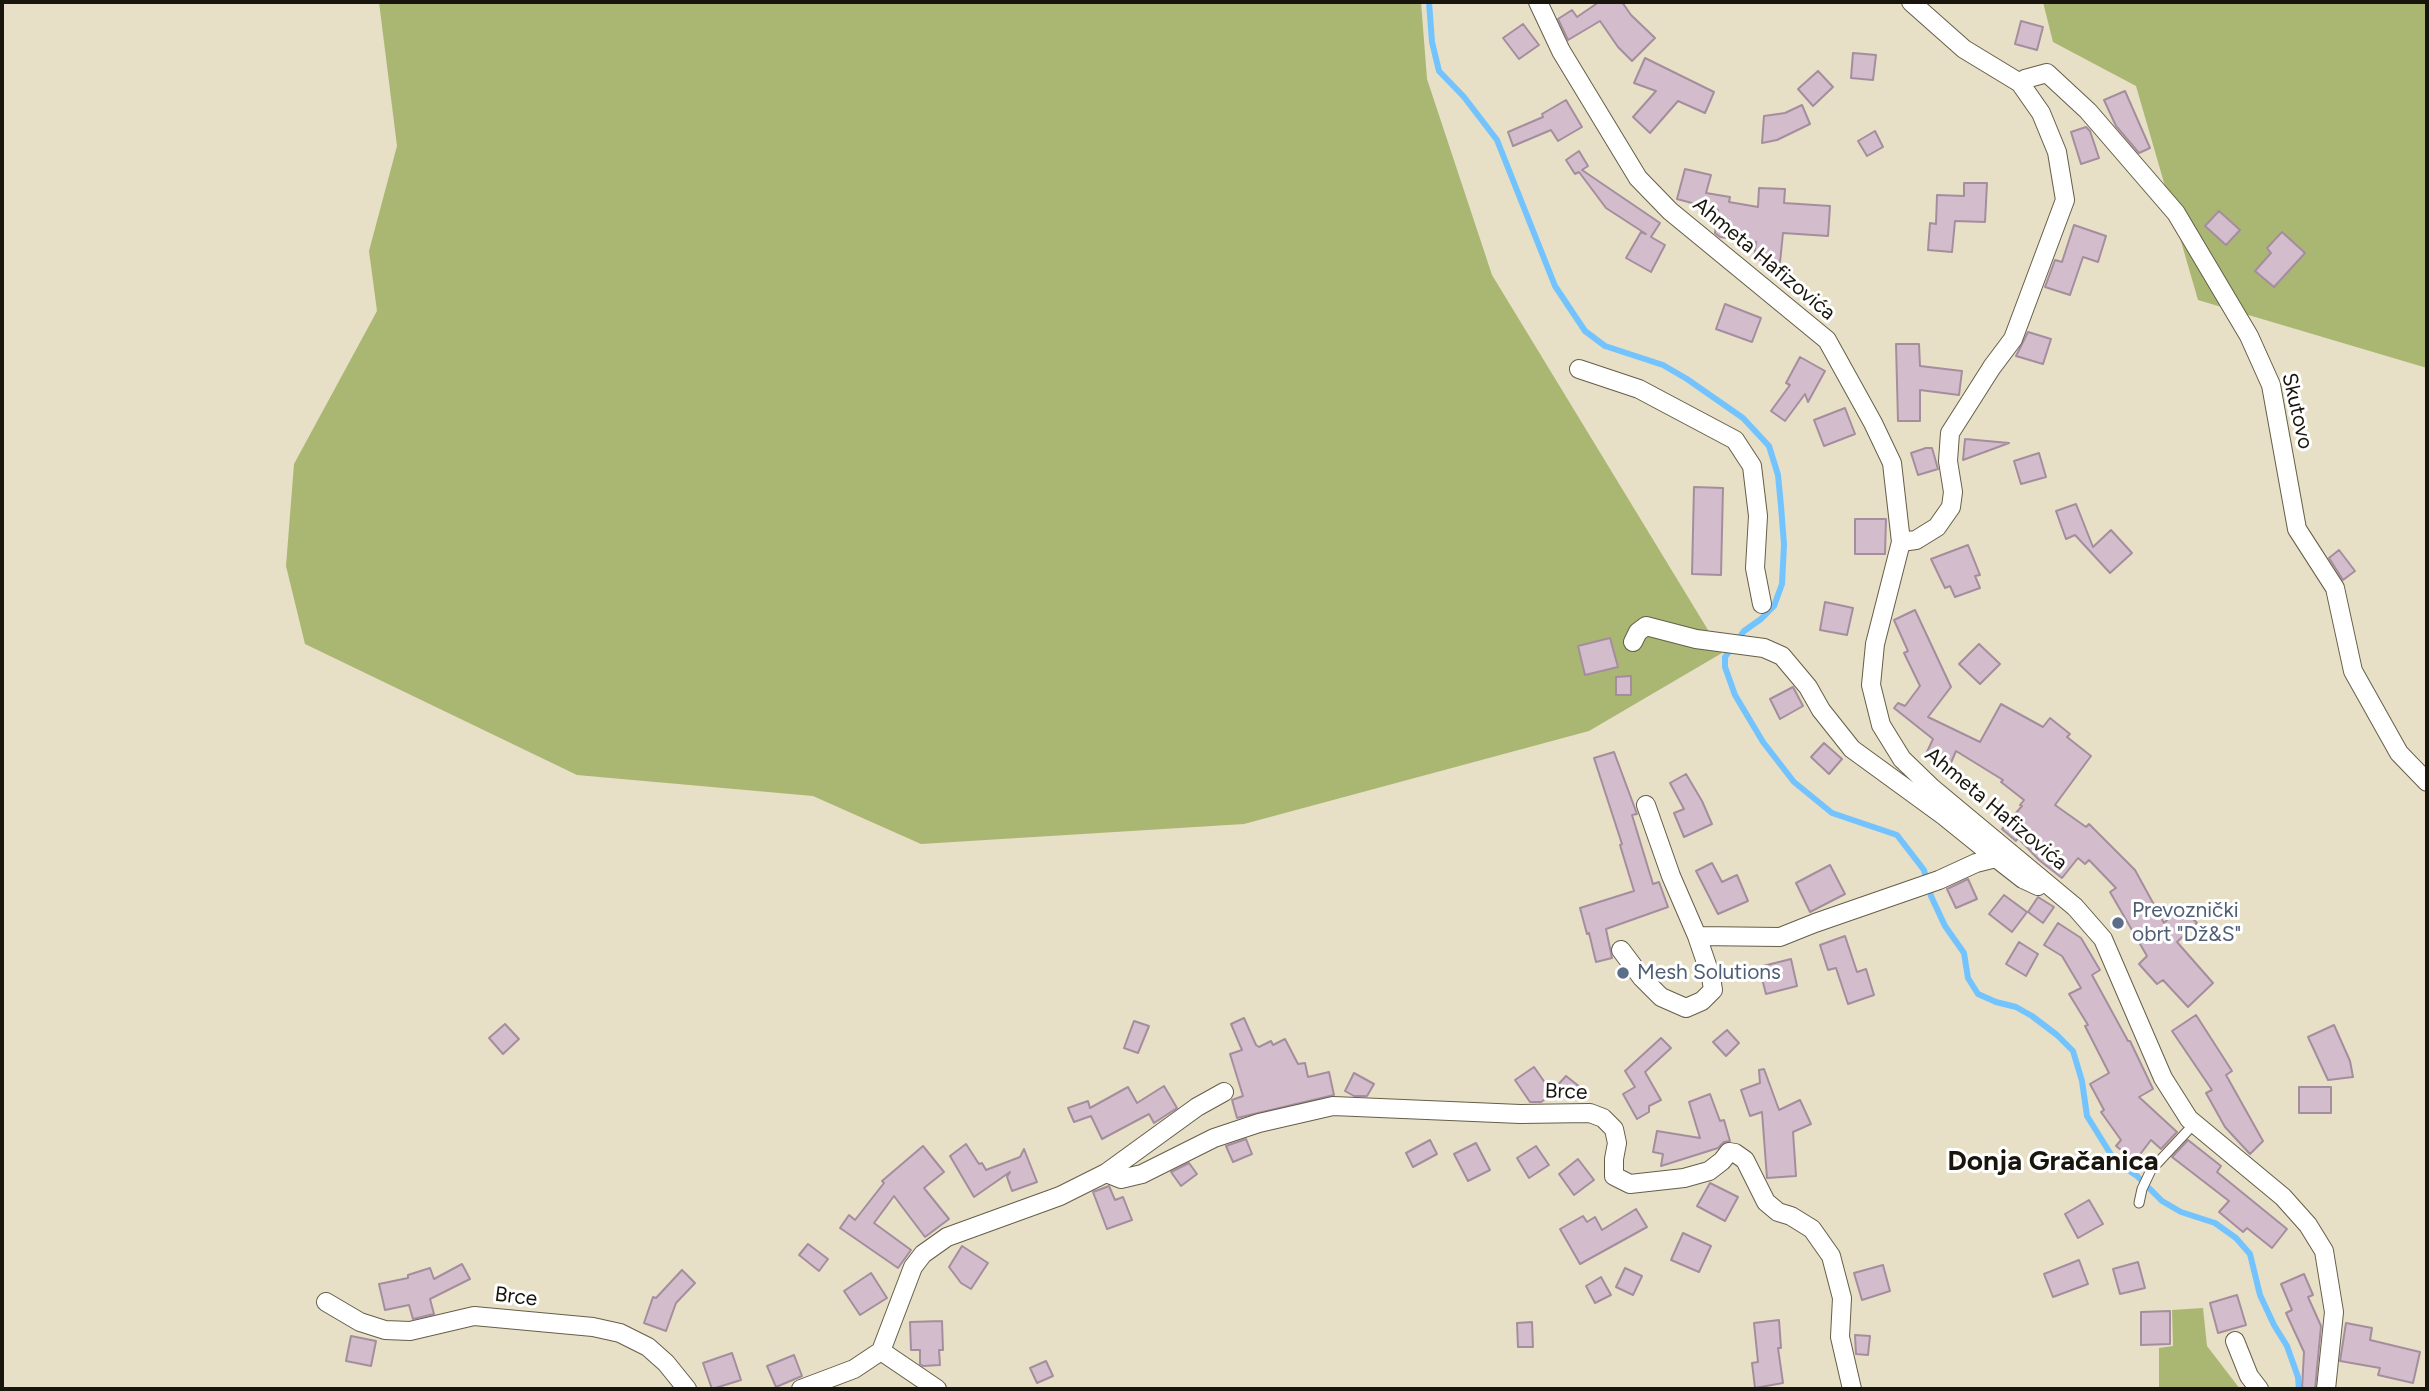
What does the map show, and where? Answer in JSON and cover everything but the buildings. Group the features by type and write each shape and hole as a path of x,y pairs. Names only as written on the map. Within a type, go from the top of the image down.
{"street":[{"name":"Ahmeta Hafizovića","path":"1538,2 1561,51 1638,178 1670,211 1827,340 1892,463 1901,542 1875,644 1871,685 1881,725 1902,759 1932,788 2075,906 2103,939 2163,1078 2194,1124 2283,1197 2308,1225 2324,1251 2334,1312 2326,1389"},
{"path":"1901,542 1916,540 1937,527 1951,507 1953,492 1948,461 1950,433 1992,367 2013,340 2064,200 2057,152 2041,113 2020,83 1964,49 1911,2"},
{"name":"Skutovo","path":"2020,83 2047,73 2088,111 2175,213 2249,335 2271,385 2297,529 2335,588 2353,671 2399,753 2427,782"},
{"path":"1579,369 1639,389 1735,440 1752,466 1758,516 1755,568 1762,604"},
{"name":"Ahmeta Hafizovića","path":"1633,642 1638,632 1646,626 1696,639 1764,648 1782,656 1808,687 1821,710 1852,749 2023,879 2056,891"},
{"path":"1621,950 1642,978 1661,997 1686,1008 1702,1001 1713,990 1697,936 1646,805"},
{"path":"1697,936 1780,937 1939,880 1976,863 1996,858"},
{"name":"Brce","path":"881,1350 913,1267 923,1254 947,1237 1060,1196 1107,1173 1197,1107 1224,1091"},
{"name":"Brce","path":"1107,1173 1121,1179 1142,1174 1214,1138 1259,1123 1333,1105 1520,1114 1590,1113 1603,1118 1614,1129 1617,1143 1614,1176 1630,1184 1684,1178 1709,1171 1729,1152 1735,1153 1745,1160 1766,1202 1778,1212 1791,1216 1812,1229 1831,1256 1842,1298 1840,1336 1853,1389"},
{"name":"Brce","path":"326,1302 360,1322 384,1330 410,1331 474,1316 593,1327 620,1333 648,1347 666,1363 687,1389"},
{"path":"2235,1341 2249,1376 2259,1389"},
{"path":"801,1389 854,1369 881,1350 937,1389"}],"lane":[{"path":"2139,1203 2150,1172 2194,1124"}],"green space":[{"path":"379,2 1421,2 1427,79 1492,275 1722,653 1589,731 1244,824 921,844 813,796 577,775 305,644 286,566 294,464 377,311 369,251 397,146"},
{"path":"2043,2 2427,2 2427,368 2198,300 2136,86 2053,42"},
{"path":"2203,1308 2207,1346 2240,1389 2159,1389 2159,1348 2173,1346 2172,1310"}],"waterway":[{"path":"1429,2 1432,42 1439,71 1464,97 1497,140 1555,286 1585,331 1605,346 1663,365 1687,379 1743,418 1769,446 1778,475 1781,506 1784,544 1782,584 1774,606 1744,631 1725,657 1725,667 1735,695 1763,742 1794,782 1832,813 1897,835 1924,870 1931,896 1945,926 1964,953 1968,978 1978,994 2016,1007 2032,1016 2073,1051 2082,1081 2087,1116 2115,1161 2137,1176 2162,1201 2181,1212 2215,1223 2236,1238 2250,1254 2260,1295 2287,1346 2298,1377 2299,1389"}],"place":[{"name":"Prevoznički obrt \"Dž&S\"","path":"2118,923"},
{"name":"Mesh Solutions","path":"1623,973"}],"district":[{"name":"Donja Gračanica","path":"2053,1162"}]}
